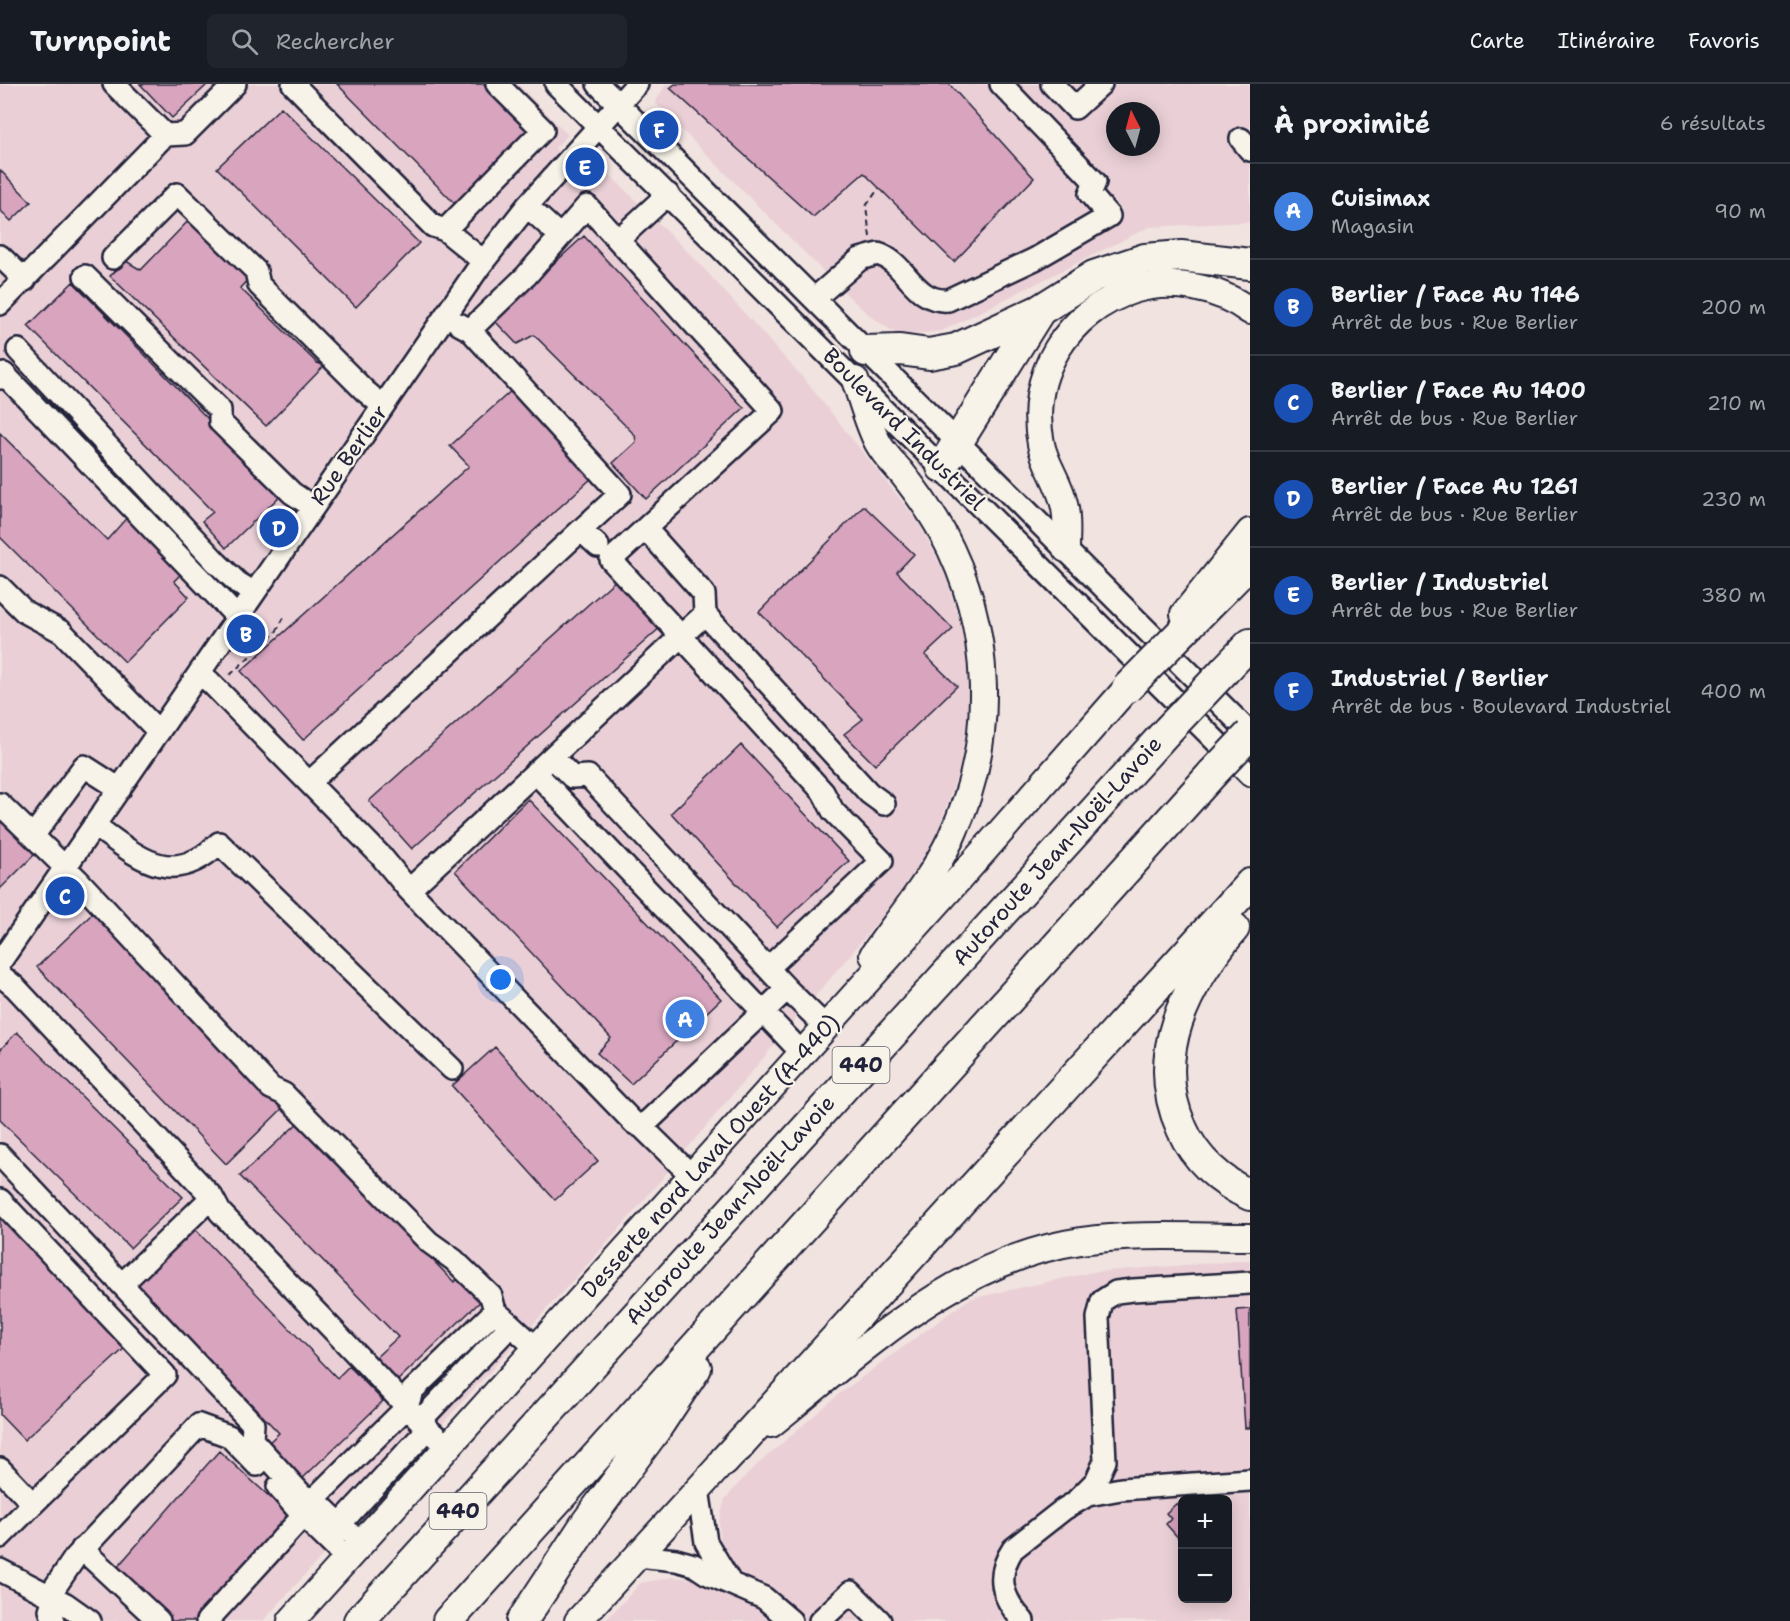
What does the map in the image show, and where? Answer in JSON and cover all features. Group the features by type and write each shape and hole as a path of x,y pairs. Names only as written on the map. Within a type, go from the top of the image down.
{"highway":[{"path":"866,351 942,353 1040,310 1094,276 1145,259 1181,256 1250,264"},
{"path":"942,467 1040,310"},
{"path":"1127,688 1180,627 1250,563"},
{"name":"Autoroute Jean-Noël-Lavoie","path":"359,1621 831,1097 1168,730 1250,644"},
{"name":"440","path":"448,1621 1250,734"},
{"path":"724,1461 1250,884"},
{"path":"1250,909 1212,956 1187,998 1171,1043 1168,1072 1174,1107 1192,1148 1214,1172 1250,1195"},
{"path":"522,1621 583,1527 655,1430 753,1283"}],"main road":[{"path":"1066,549 1064,503 1044,455 1038,421 1044,377 1065,337 1082,318 1101,304 1147,287 1173,285 1200,288 1224,296 1250,311"},
{"path":"817,1037 930,875 951,838 972,782 983,713 979,639 959,567 933,516 878,444 855,380"},
{"path":"1180,627 1250,532"},
{"name":"Desserte nord Laval Ouest (A-440)","path":"291,1621 817,1037 1127,688"},
{"path":"578,1621 724,1461 905,1316 944,1292 988,1269 1031,1253 1079,1241 1139,1237 1250,1237"}],"street":[{"path":"114,84 165,135"},
{"path":"0,304 165,135 185,134 235,84"},
{"path":"293,84 433,226 445,230 483,261"},
{"name":"Boulevard Industriel","path":"556,84 1250,775"},
{"name":"Boulevard Industriel","path":"598,84 1250,734"},
{"name":"Rue Berlier","path":"0,962 483,261 527,206 637,84"},
{"path":"814,299 860,259 878,254 888,259 923,294 937,300 948,300 1035,259 1109,216 1090,194 1095,182 1001,84"},
{"path":"1052,84 1075,108 1101,84"},
{"path":"445,230 543,130 501,85"},
{"path":"113,258 177,194 256,271 259,285 364,392 383,406"},
{"path":"618,240 668,194"},
{"path":"527,206 561,236"},
{"path":"470,330 526,276 587,206 773,411 611,560 823,792 833,811 882,861 768,968"},
{"path":"0,256 25,280"},
{"path":"85,276 220,410 220,422 292,493 313,507"},
{"path":"310,782 620,494 470,330 445,316"},
{"path":"18,350 238,583 254,593"},
{"path":"0,378 4,374 237,617"},
{"path":"646,529 704,594 705,614 869,793 884,804"},
{"path":"581,530 598,546"},
{"path":"0,587 24,612 62,632 159,732"},
{"path":"409,890 705,614"},
{"path":"199,673 310,782 381,856 409,890 634,1124 642,1127 692,1176"},
{"path":"552,757 572,777 588,776 787,989 817,1037"},
{"path":"33,836 84,766 120,789"},
{"path":"535,772 762,1013 817,1037"},
{"path":"0,804 78,880 271,1088 284,1094 429,1242 454,1260 491,1296 495,1311 536,1348"},
{"path":"94,825 146,861 170,867 200,859 219,843 452,1069"},
{"path":"0,975 15,987 213,1197 219,1212 418,1419 448,1446"},
{"path":"642,1127 787,989"},
{"path":"0,1155 253,1424 252,1440 303,1496 308,1508 353,1551"},
{"path":"122,1284 213,1197"},
{"path":"0,1200 165,1375 0,1537"},
{"path":"1113,1490 1104,1479 1102,1470 1105,1443 1098,1318 1102,1301 1116,1292 1250,1283"},
{"path":"340,1524 418,1419 412,1390 495,1311"},
{"path":"207,1621 308,1508 418,1419 511,1325"},
{"path":"54,1621 50,1610 52,1597 67,1567 199,1425 229,1436 293,1503 340,1524 353,1551"},
{"path":"0,1469 33,1504"},
{"path":"1023,1621 1003,1593 1002,1573 1006,1560 1013,1549 1077,1500 1102,1470"},
{"path":"1077,1500 1113,1490 1250,1480"},
{"path":"698,1490 706,1542 730,1582"},
{"path":"82,1549 159,1621"},
{"path":"638,1556 686,1562 772,1603 791,1621"},
{"path":"0,1570 52,1597 90,1621"},
{"path":"820,1621 851,1592 880,1621"}],"path":[{"path":"868,219 866,206 879,188"},
{"path":"224,681 276,632 286,614"}],"shaded area":[{"path":"0,84 518,84 568,135 555,148 583,171 600,168 612,177 696,260 805,380 917,520 946,575 965,641 971,701 960,767 936,836 908,886 617,1232 263,1621 0,1621"},
{"path":"666,84 1250,84 1250,222 1149,227 942,331 900,336 874,319 850,298 655,103"},
{"path":"1250,1260 1250,1621 605,1621 641,1583 672,1577 694,1579 720,1541 719,1521 725,1499 751,1470 839,1394 969,1299 1093,1272"}],"building":[{"path":"140,84 208,84 172,118"},
{"path":"337,84 484,84 533,135 460,209"},
{"path":"675,84 949,84 1034,178 954,262 864,173 813,217 670,88"},
{"path":"281,107 419,243 356,307 217,168"},
{"path":"0,170 31,202 11,221 0,210"},
{"path":"190,219 250,277 240,288 317,363 325,365 266,426 110,276 126,261 141,270"},
{"path":"584,236 744,408 646,499 613,463 636,442 635,435 534,335 517,344 493,319"},
{"path":"73,282 282,494 226,548 202,521 213,512 28,326"},
{"path":"513,389 593,477 303,740 241,671 469,466 450,446"},
{"path":"0,433 107,540 130,514 183,572 174,581 189,597 125,662 0,537"},
{"path":"864,506 914,554 897,572 953,629 925,655 957,686 875,765 844,734 863,719 759,612"},
{"path":"619,577 662,626 412,849 369,801"},
{"path":"741,745 849,861 777,927 671,813"},
{"path":"528,799 721,999 631,1084 597,1053 611,1038 455,871"},
{"path":"0,814 37,852 0,889"},
{"path":"93,913 277,1104 285,1106 226,1164 37,967"},
{"path":"17,1032 183,1197 130,1248 0,1120 0,1050"},
{"path":"495,1047 598,1161 555,1200 452,1086"},
{"path":"299,1122 454,1282 463,1275 484,1298 396,1382 374,1359 398,1337 240,1176"},
{"path":"0,1213 126,1347 24,1440 0,1415"},
{"path":"190,1224 337,1378 349,1366 383,1401 301,1480 267,1444 279,1433 131,1279"},
{"path":"1250,1309 1250,1428 1245,1428 1237,1310"},
{"path":"219,1451 291,1516 195,1621 168,1621 113,1572"},
{"path":"1177,1503 1178,1538 1166,1524 1171,1519 1166,1513"}],"place":[{"name":"Industriel / Berlier","path":"659,130"},
{"name":"Berlier / Industriel","path":"585,167"},
{"name":"Berlier / Face Au 1261","path":"279,528"},
{"name":"Berlier / Face Au 1146","path":"246,634"},
{"name":"Berlier / Face Au 1400","path":"65,896"},
{"name":"Cuisimax","path":"685,1019"}]}
